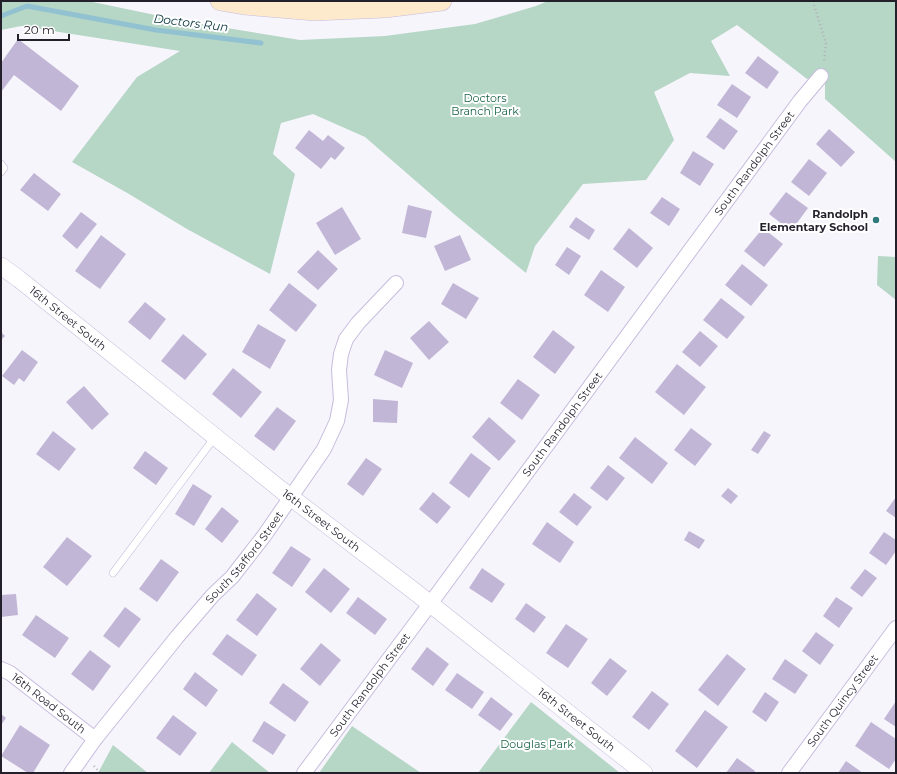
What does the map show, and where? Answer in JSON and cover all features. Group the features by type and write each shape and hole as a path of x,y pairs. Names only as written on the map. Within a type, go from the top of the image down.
{"main road":[{"path":"220,1 244,5 385,8 442,1"}],"street":[{"name":"South Randolph Street","path":"304,773 800,101 821,76"},
{"name":"16th Street South","path":"1,266 291,498 430,604 644,773"},
{"name":"South Stafford Street","path":"72,773 95,739 177,637 213,595 232,577 264,536 324,449 338,421 341,400 339,370 341,354 346,339 358,323 396,284"},
{"name":"South Quincy Street","path":"788,773 896,628"},
{"name":"16th Road South","path":"1,668 10,673 95,739"}],"lane":[{"path":"1,164 4,168 1,172"},
{"path":"113,572 215,437"}],"path":[{"path":"814,1 826,43 821,76"}],"green space":[{"name":"Doctors Branch Park","path":"1,1 88,1 184,21 300,40 385,36 475,24 548,1 896,1 896,162 825,99 825,73 807,79 737,25 711,41 730,76 690,73 654,92 674,140 646,180 583,184 535,246 526,273 455,215 365,137 313,114 281,123 273,154 295,174 270,274 187,229 72,162 137,77 180,51 21,26 1,30"},
{"path":"878,256 896,257 896,300 877,285"},
{"name":"Douglas Park","path":"531,702 620,773 478,773"},
{"path":"352,726 421,773 319,773"},
{"path":"232,742 270,773 209,773"},
{"path":"113,745 148,773 98,773"}],"building":[{"path":"18,39 79,86 61,111 14,75 1,92 1,63"},
{"path":"758,56 779,72 767,89 745,73"},
{"path":"732,84 751,97 737,118 717,105"},
{"path":"720,118 738,131 724,150 706,137"},
{"path":"829,129 855,152 841,167 816,144"},
{"path":"309,130 323,141 328,135 345,148 335,160 331,157 321,169 295,148"},
{"path":"693,151 714,164 700,186 680,173"},
{"path":"809,159 827,173 809,196 791,182"},
{"path":"34,173 61,194 48,211 20,190"},
{"path":"786,192 808,208 791,231 769,214"},
{"path":"662,197 680,209 669,226 650,213"},
{"path":"408,205 432,211 426,238 402,233"},
{"path":"342,207 361,239 335,255 316,223"},
{"path":"81,212 97,224 77,249 62,236"},
{"path":"576,217 595,230 589,240 569,227"},
{"path":"629,228 653,248 637,268 613,249"},
{"path":"763,228 783,244 764,267 744,251"},
{"path":"101,235 126,254 100,289 75,271"},
{"path":"460,235 471,260 445,271 434,246"},
{"path":"567,247 581,256 569,275 555,265"},
{"path":"318,250 338,269 318,290 297,272"},
{"path":"742,264 768,285 751,306 725,285"},
{"path":"601,270 625,287 608,312 584,295"},
{"path":"289,283 317,305 296,332 269,310"},
{"path":"453,283 479,298 466,319 441,304"},
{"path":"721,298 745,317 727,339 703,320"},
{"path":"145,302 166,319 150,340 128,322"},
{"path":"429,321 449,342 429,360 410,338"},
{"path":"258,324 286,340 270,369 242,352"},
{"path":"553,330 575,347 555,374 533,357"},
{"path":"700,331 718,346 700,367 682,352"},
{"path":"1,332 5,336 1,340"},
{"path":"183,334 207,354 185,380 161,361"},
{"path":"22,350 38,362 24,382 19,378 14,385 2,376"},
{"path":"385,350 413,363 402,388 374,375"},
{"path":"677,364 706,387 684,415 655,392"},
{"path":"233,368 262,392 241,418 212,394"},
{"path":"518,379 540,395 522,420 500,403"},
{"path":"84,386 109,414 92,430 66,402"},
{"path":"373,399 398,401 397,423 373,422"},
{"path":"277,407 296,421 274,451 254,436"},
{"path":"489,417 516,441 499,461 472,437"},
{"path":"691,428 712,444 695,466 674,450"},
{"path":"53,431 76,449 59,471 36,454"},
{"path":"764,431 771,435 758,454 751,450"},
{"path":"635,437 668,463 652,484 619,458"},
{"path":"145,451 168,468 156,485 133,468"},
{"path":"471,453 491,468 469,498 449,483"},
{"path":"366,458 382,469 363,496 347,484"},
{"path":"608,465 625,478 607,501 590,488"},
{"path":"193,484 212,496 194,526 175,514"},
{"path":"728,488 738,496 731,504 721,496"},
{"path":"433,492 451,507 437,524 419,509"},
{"path":"574,493 592,507 577,526 559,512"},
{"path":"896,497 896,518 886,511"},
{"path":"222,507 239,521 222,543 205,529"},
{"path":"547,522 574,542 560,563 532,544"},
{"path":"689,531 705,540 699,549 684,540"},
{"path":"884,532 896,540 896,551 886,565 869,553"},
{"path":"67,537 92,556 67,586 43,567"},
{"path":"291,546 311,559 292,587 272,573"},
{"path":"161,559 179,572 157,602 139,589"},
{"path":"324,568 350,589 331,613 305,592"},
{"path":"482,568 505,584 492,603 469,588"},
{"path":"865,569 877,578 862,597 850,588"},
{"path":"257,593 277,609 257,636 236,620"},
{"path":"16,594 18,615 1,617 1,595"},
{"path":"358,597 387,619 375,635 346,613"},
{"path":"836,597 853,608 839,628 823,616"},
{"path":"526,603 546,617 534,633 515,619"},
{"path":"125,607 141,619 119,648 103,636"},
{"path":"36,615 69,638 55,658 22,635"},
{"path":"566,624 588,639 568,668 546,653"},
{"path":"816,632 834,645 820,665 802,651"},
{"path":"227,634 257,655 242,676 212,654"},
{"path":"321,643 341,660 320,686 300,669"},
{"path":"427,647 449,664 433,686 411,669"},
{"path":"90,650 111,666 93,691 71,674"},
{"path":"727,654 746,669 718,706 698,690"},
{"path":"610,658 627,671 607,696 591,683"},
{"path":"785,659 808,675 795,694 772,679"},
{"path":"195,672 218,690 206,707 183,689"},
{"path":"457,673 484,692 472,709 445,690"},
{"path":"283,683 309,702 295,722 269,703"},
{"path":"652,691 669,704 649,730 632,717"},
{"path":"765,692 779,702 766,722 752,712"},
{"path":"491,697 513,714 500,731 478,715"},
{"path":"896,701 896,727 884,719"},
{"path":"705,710 728,727 697,768 675,751"},
{"path":"1,714 6,718 1,725"},
{"path":"173,715 197,733 180,756 156,738"},
{"path":"264,721 286,735 273,755 252,741"},
{"path":"871,722 896,739 896,759 889,769 855,746"},
{"path":"20,725 50,745 33,773 28,773 1,756"},
{"path":"737,758 755,771 754,773 726,773"},
{"path":"846,761 863,773 838,773"}],"waterway":[{"name":"Doctors Run","path":"1,16 27,6 156,30 261,43"}],"place":[{"name":"Randolph Elementary School","path":"876,220"}]}
